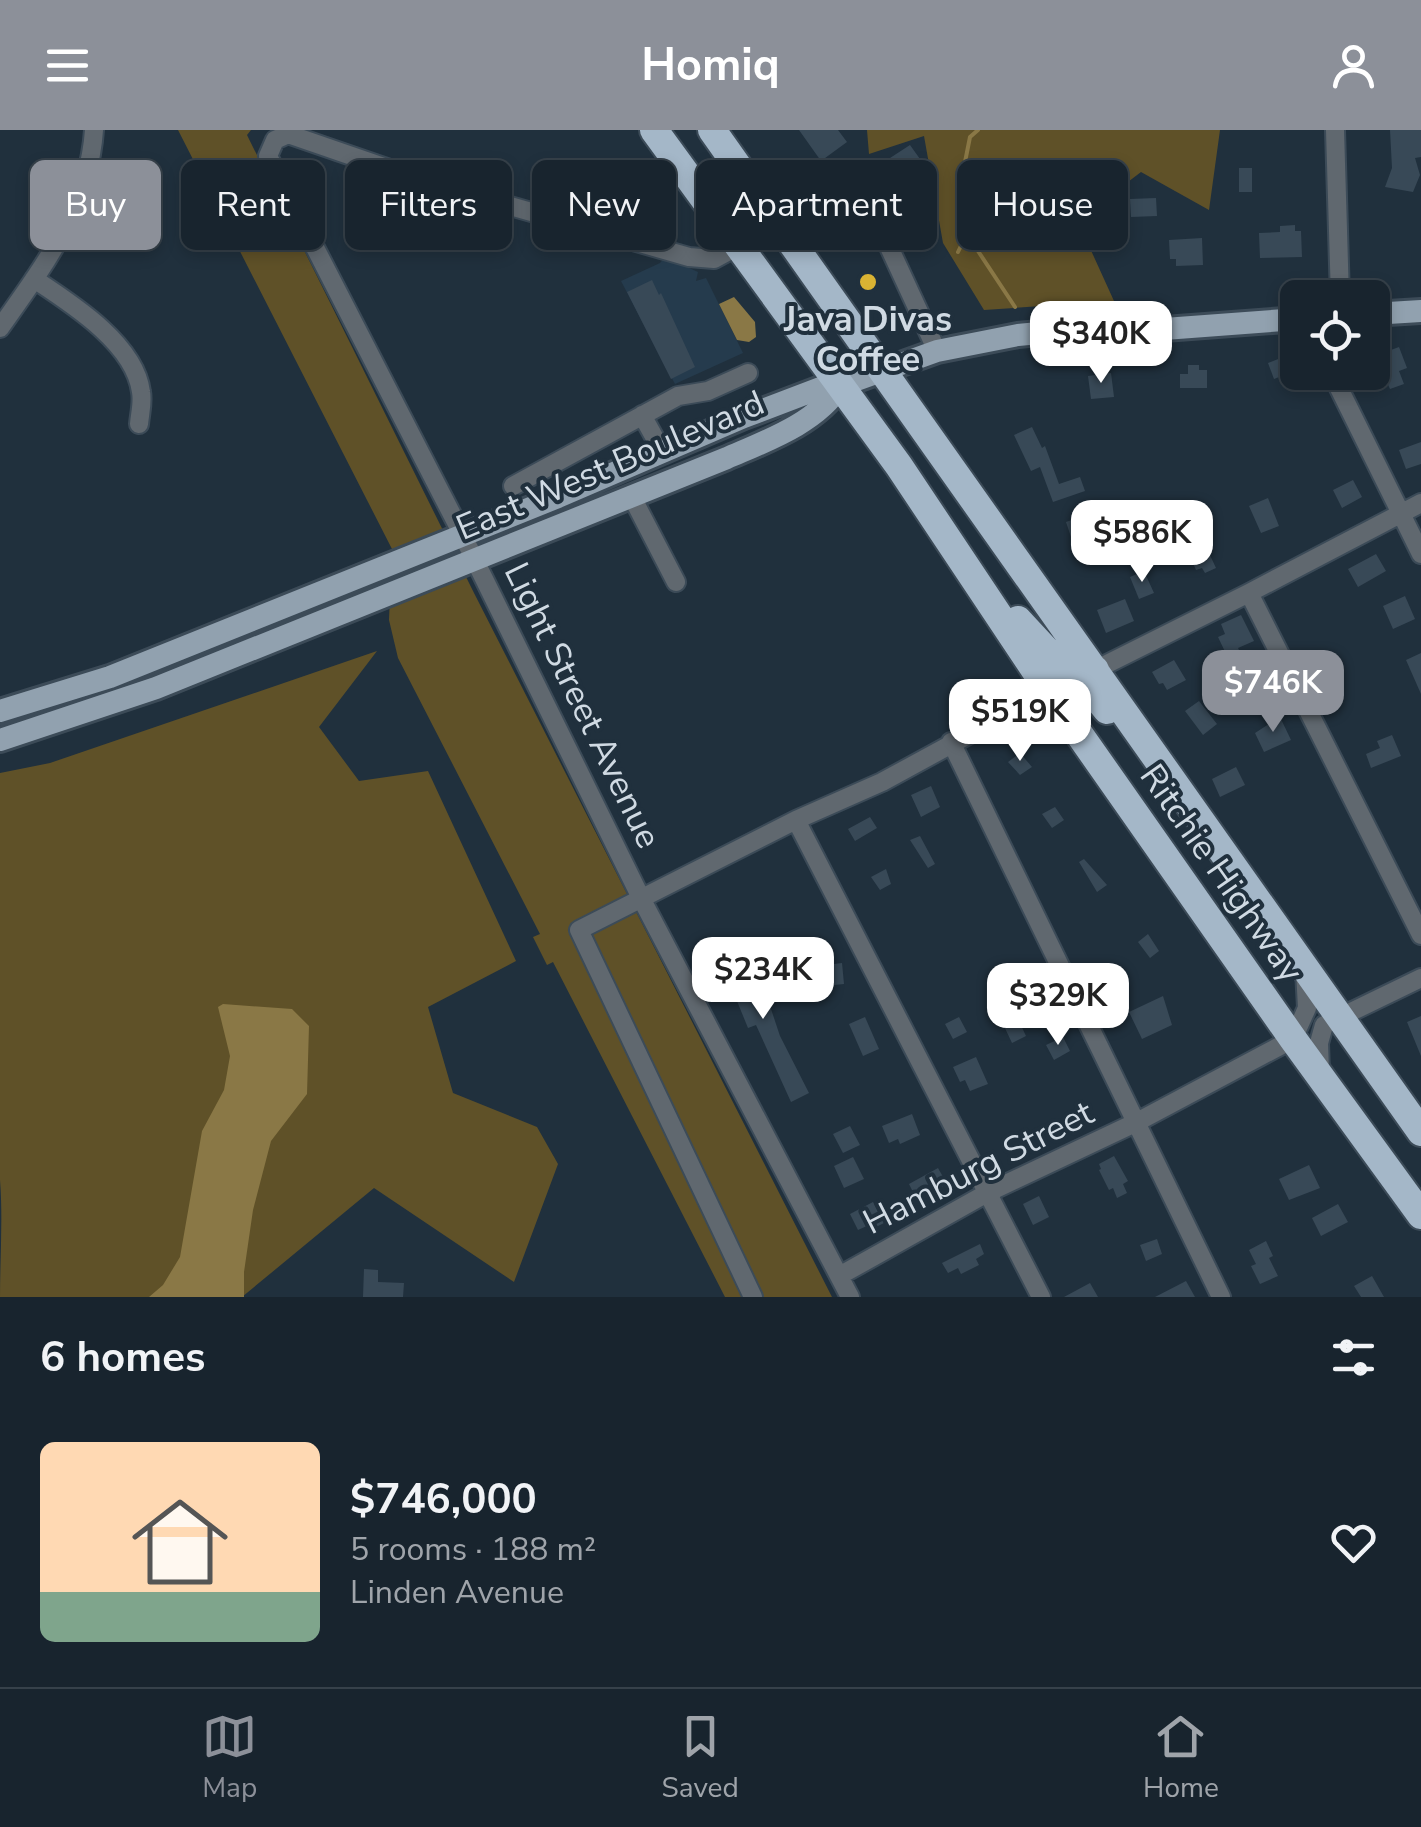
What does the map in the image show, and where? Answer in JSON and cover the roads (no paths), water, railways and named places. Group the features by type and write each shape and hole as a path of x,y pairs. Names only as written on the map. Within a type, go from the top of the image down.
{"highway":[{"name":"Ritchie Highway","path":"654,130 696,188"},
{"path":"712,130 1421,1132"},
{"name":"Ritchie Highway","path":"741,250 840,386 1293,1039 1421,1215"},
{"path":"965,565 1057,662 1094,670"},
{"path":"1049,691 1069,684 1090,688 1184,797"}],"main road":[{"path":"1390,313 1421,311"},
{"path":"840,386 937,351 1018,335 1280,320"},
{"name":"East West Boulevard","path":"0,711 110,677 822,386 840,386"},
{"name":"East West Boulevard","path":"0,740 156,688 771,438 829,404 840,386"}],"street":[{"path":"0,328 68,226 83,187 94,130"},
{"path":"1335,130 1339,280"},
{"name":"Light Street Avenue","path":"731,250 714,259 689,256 433,184 288,134 275,140 268,156 476,561 641,898 850,1297"},
{"path":"890,250 937,351"},
{"path":"34,279 86,314 126,358 138,378 142,396 139,424"},
{"path":"513,486 678,396 708,391 748,372"},
{"path":"1340,390 1421,554"},
{"path":"642,415 662,451"},
{"path":"631,495 676,582"},
{"path":"1094,670 1250,594 1421,502"},
{"path":"1250,594 1421,936"},
{"path":"753,1297 580,930 796,820 882,782 1049,691"},
{"path":"951,742 1221,1297"},
{"path":"796,820 1041,1297"},
{"path":"1293,1039 1308,1008 1304,966"},
{"path":"1320,1077 1319,1042 1324,1024 1421,978"},
{"name":"Hamburg Street","path":"840,1276 990,1192 1138,1122 1293,1039"}],"waterway":[{"path":"978,130 970,137 964,167 974,199 971,225 978,251 1015,307"}],"place":[{"name":"Java Divas Coffee","path":"868,282"}]}
